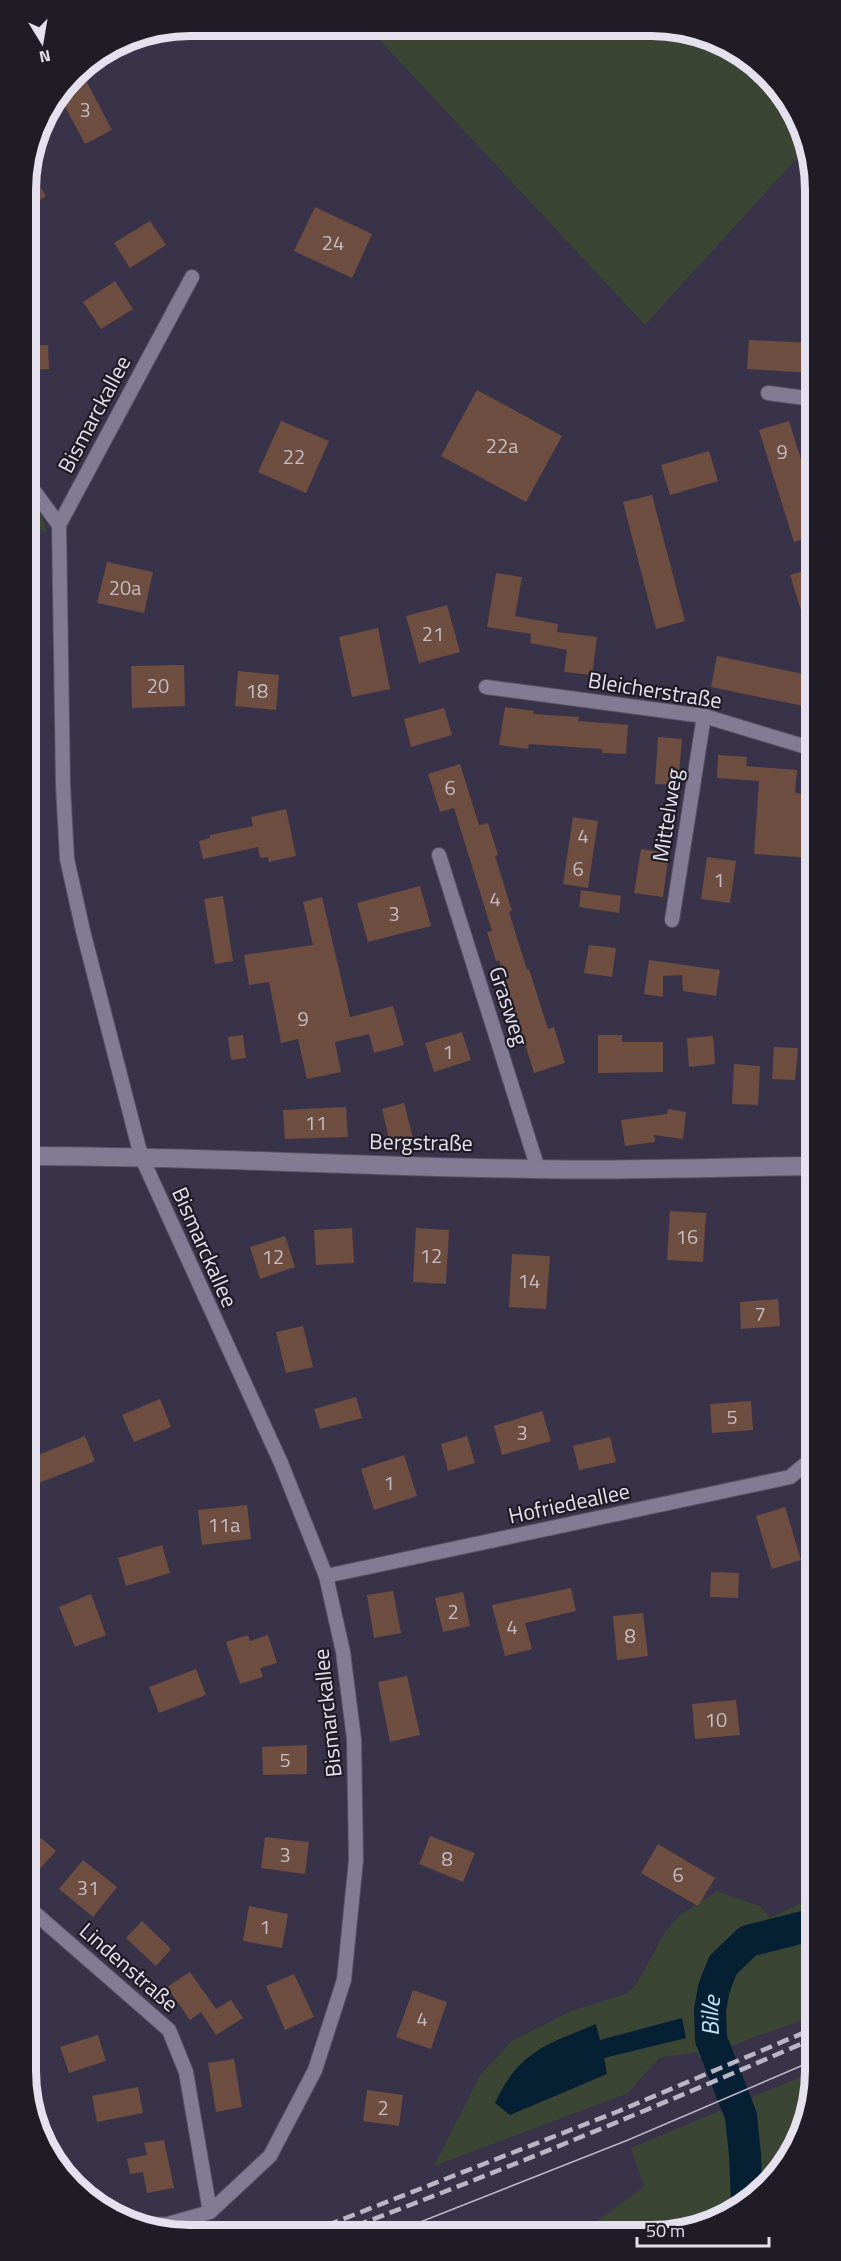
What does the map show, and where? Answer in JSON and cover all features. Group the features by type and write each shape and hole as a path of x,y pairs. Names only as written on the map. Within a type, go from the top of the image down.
{"street":[{"name":"Bismarckallee","path":"192,277 58,525 63,785 67,859 83,931 141,1156 281,1463 326,1576 343,1652 354,1739 356,1860 345,1980 315,2070 270,2156 210,2212"},
{"path":"768,393 805,398"},
{"path":"36,494 58,525"},
{"name":"Bleicherstraße","path":"486,687 704,716 805,747"},
{"name":"Mittelweg","path":"672,920 704,716"},
{"name":"Grasweg","path":"439,855 538,1169"},
{"name":"Bergstraße","path":"36,1156 141,1156 538,1169 805,1166"},
{"name":"Hofriedeallee","path":"326,1576 790,1477 805,1464"},
{"name":"Lindenstraße","path":"36,1914 169,2030 186,2072 210,2212"},
{"path":"170,2223 210,2212"}],"green space":[{"path":"376,36 661,36 701,44 719,52 745,68 760,81 784,113 797,140 801,154 645,325"},
{"path":"36,508 42,516 47,533 36,528"},
{"path":"717,1891 760,1906 770,1918 805,1901 805,2019 699,2059 697,2052 659,2058 628,2093 434,2166 480,2075 512,2041 571,2011 628,1993 637,1983 664,1934 680,1915"},
{"path":"805,2075 797,2121 779,2157 767,2173 745,2193 701,2217 661,2225 592,2225 644,2186 631,2148"}],"water":[{"path":"682,2018 686,2038 604,2058 607,2074 510,2115 495,2103 504,2086 524,2061 562,2038 596,2024 600,2040"}],"building":[{"path":"84,78 112,130 85,144 63,103"},
{"path":"36,180 46,196 36,202"},
{"path":"315,207 372,234 352,278 294,251"},
{"path":"150,221 166,245 130,268 114,243"},
{"path":"115,281 133,309 101,329 83,302"},
{"path":"749,340 805,343 805,373 747,369"},
{"path":"48,345 49,369 36,370 36,346"},
{"path":"477,390 562,436 526,502 441,456"},
{"path":"281,421 329,441 306,493 258,472"},
{"path":"789,421 805,472 805,539 794,542 759,430"},
{"path":"709,451 718,481 670,495 661,465"},
{"path":"652,495 685,621 656,629 623,502"},
{"path":"107,562 153,572 144,613 97,603"},
{"path":"805,570 805,623 790,575"},
{"path":"496,573 522,577 515,616 558,624 557,632 597,637 592,675 564,672 567,650 530,643 531,634 487,627"},
{"path":"447,605 460,652 419,663 406,616"},
{"path":"378,628 390,689 352,697 339,637"},
{"path":"717,656 805,674 805,706 711,687"},
{"path":"184,665 185,706 132,708 131,666"},
{"path":"238,671 279,675 276,710 235,706"},
{"path":"505,707 534,711 533,714 579,717 578,721 628,725 626,754 602,753 602,749 529,744 528,749 499,745"},
{"path":"444,708 452,735 411,747 404,719"},
{"path":"658,737 682,739 678,785 655,784"},
{"path":"718,755 747,757 746,766 797,770 795,793 805,794 805,857 754,854 759,781 717,778"},
{"path":"460,764 479,825 488,823 498,855 495,856 512,911 509,912 527,970 529,969 548,1029 554,1027 565,1063 534,1073 499,960 496,961 487,932 492,931 454,808 440,812 428,774"},
{"path":"286,809 296,856 269,862 268,857 260,858 258,847 203,859 199,841 210,838 210,835 253,826 251,817"},
{"path":"573,817 598,821 588,888 563,884"},
{"path":"641,849 669,853 663,897 634,893"},
{"path":"707,857 736,861 730,903 701,899"},
{"path":"420,886 431,926 368,942 357,903"},
{"path":"581,890 621,896 619,913 579,907"},
{"path":"223,896 233,961 215,964 204,899"},
{"path":"322,897 350,1017 393,1006 404,1045 374,1053 369,1034 335,1042 341,1072 307,1079 298,1039 281,1043 269,982 249,985 244,955 313,945 303,902"},
{"path":"589,945 616,948 612,977 584,973"},
{"path":"649,960 720,970 716,996 683,991 682,975 663,976 663,997 644,994"},
{"path":"462,1032 471,1060 434,1072 425,1043"},
{"path":"243,1035 246,1058 231,1060 228,1037"},
{"path":"598,1035 622,1035 622,1042 663,1042 663,1072 598,1073"},
{"path":"713,1036 715,1064 689,1067 687,1038"},
{"path":"774,1047 798,1048 795,1080 772,1079"},
{"path":"734,1064 760,1066 758,1105 732,1104"},
{"path":"404,1103 413,1138 390,1143 382,1109"},
{"path":"346,1107 348,1137 285,1139 283,1110"},
{"path":"668,1109 686,1112 683,1139 654,1135 655,1142 625,1146 621,1120 667,1114"},
{"path":"670,1211 706,1213 703,1262 667,1260"},
{"path":"352,1228 354,1263 316,1265 314,1230"},
{"path":"416,1228 449,1230 446,1284 413,1282"},
{"path":"285,1236 295,1267 260,1279 250,1247"},
{"path":"512,1254 550,1256 546,1309 509,1307"},
{"path":"778,1299 780,1326 741,1329 740,1302"},
{"path":"303,1326 313,1367 286,1373 276,1332"},
{"path":"356,1397 362,1418 320,1429 314,1409"},
{"path":"160,1399 171,1427 134,1442 122,1415"},
{"path":"751,1401 753,1430 712,1433 710,1404"},
{"path":"542,1411 551,1441 502,1455 494,1426"},
{"path":"85,1436 95,1461 36,1484 36,1456"},
{"path":"467,1436 475,1463 448,1471 441,1444"},
{"path":"610,1437 616,1462 579,1470 573,1446"},
{"path":"404,1455 417,1496 374,1510 361,1469"},
{"path":"247,1505 251,1539 202,1545 198,1510"},
{"path":"785,1507 801,1560 772,1569 756,1516"},
{"path":"162,1545 170,1573 126,1586 118,1558"},
{"path":"711,1572 739,1573 738,1598 710,1597"},
{"path":"571,1588 576,1611 525,1623 532,1649 505,1656 492,1605"},
{"path":"393,1591 401,1633 374,1638 367,1595"},
{"path":"463,1592 470,1626 443,1632 435,1598"},
{"path":"91,1594 106,1635 75,1647 59,1607"},
{"path":"643,1613 648,1656 617,1660 613,1616"},
{"path":"248,1635 250,1641 268,1635 277,1663 260,1668 263,1677 240,1684 226,1642"},
{"path":"196,1669 206,1695 159,1713 149,1687"},
{"path":"407,1676 420,1735 390,1742 378,1682"},
{"path":"736,1700 740,1735 695,1739 692,1704"},
{"path":"307,1745 307,1774 263,1775 262,1747"},
{"path":"36,1834 56,1851 36,1873"},
{"path":"430,1836 475,1853 463,1882 419,1864"},
{"path":"265,1837 309,1842 305,1874 261,1868"},
{"path":"658,1844 715,1878 698,1906 641,1873"},
{"path":"83,1860 117,1887 93,1917 59,1889"},
{"path":"249,1906 288,1914 282,1948 243,1941"},
{"path":"142,1921 171,1949 156,1966 126,1938"},
{"path":"190,1972 216,2009 231,2000 243,2018 216,2035 201,2012 190,2020 167,1987"},
{"path":"294,1974 314,2017 285,2030 266,1986"},
{"path":"413,1990 447,2002 431,2049 396,2037"},
{"path":"98,2035 106,2061 69,2073 60,2047"},
{"path":"234,2059 242,2107 216,2112 208,2063"},
{"path":"138,2087 143,2113 97,2122 92,2096"},
{"path":"367,2090 403,2095 399,2126 363,2121"},
{"path":"164,2140 174,2188 147,2193 143,2172 130,2174 127,2159 147,2155 144,2143"}],"waterway":[{"name":"Bille","path":"747,2192 741,2116 711,2039 710,2010 714,1988 723,1965 748,1941 805,1927"}],"tram line":[{"path":"413,2225 628,2140 805,2064"}],"railway":[{"path":"328,2225 619,2111 805,2032"},
{"path":"357,2225 578,2138 805,2042"}]}
